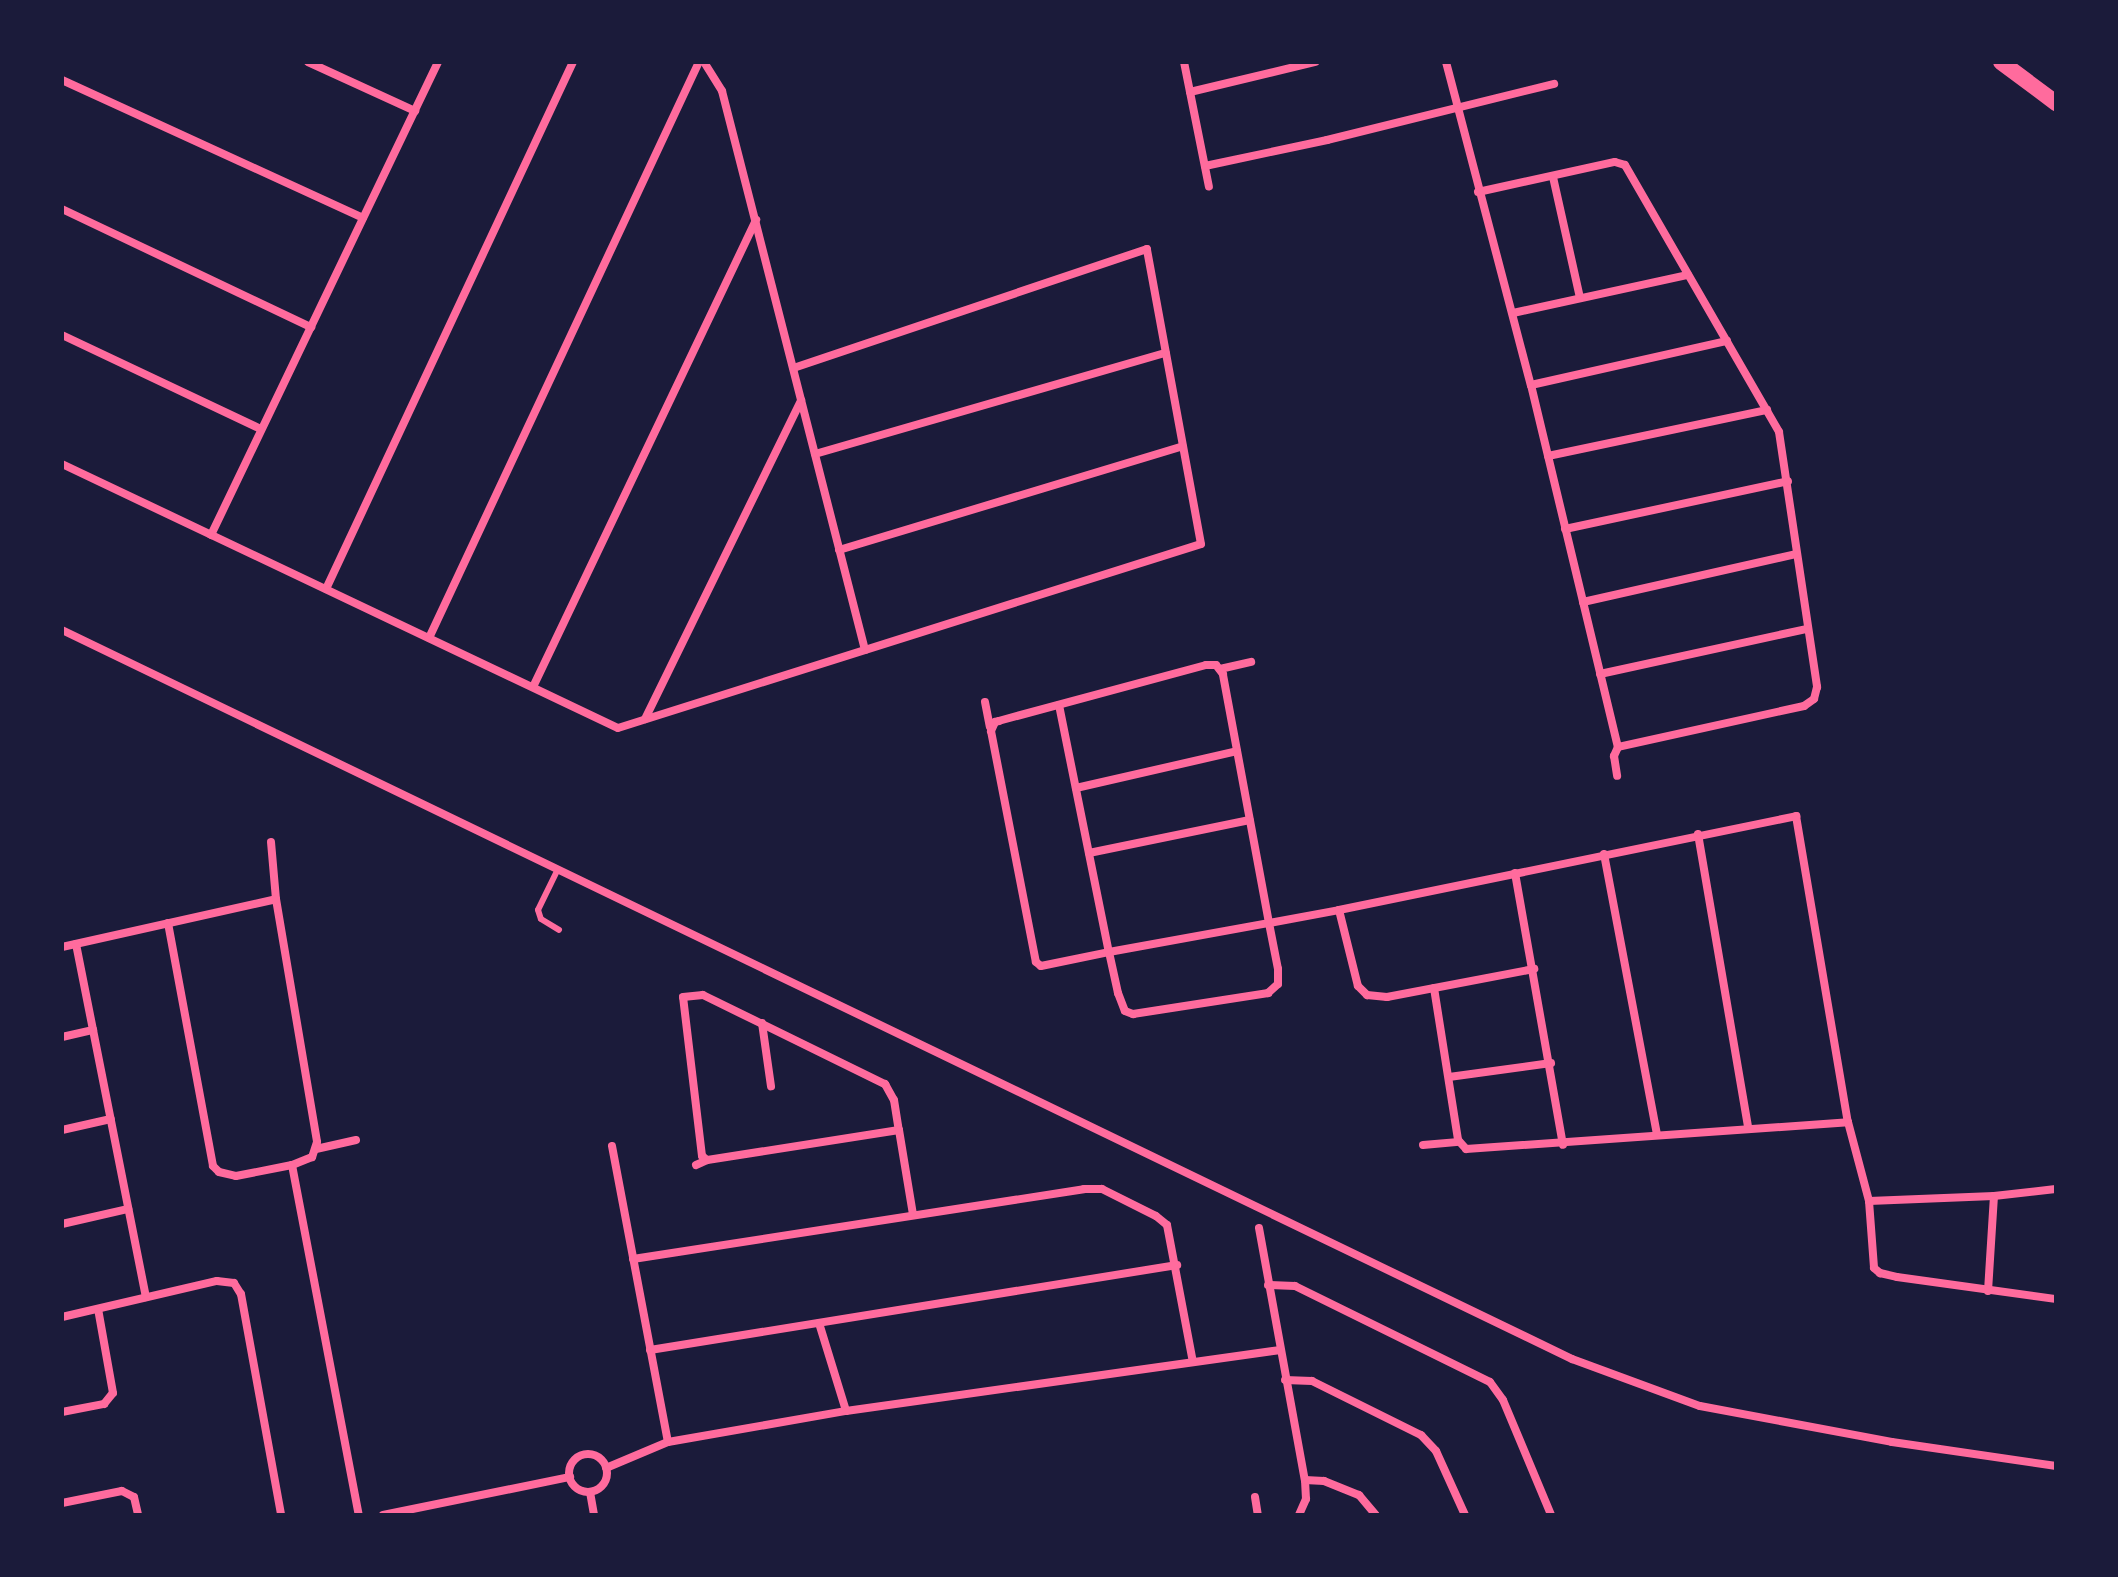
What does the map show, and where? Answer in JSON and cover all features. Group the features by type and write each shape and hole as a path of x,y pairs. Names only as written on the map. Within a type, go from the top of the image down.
{"main road":[{"path":"2001,62 2056,103"}],"street":[{"path":"308,62 415,111"},
{"path":"211,535 438,62"},
{"path":"326,589 573,62"},
{"path":"429,638 702,62"},
{"path":"702,62 722,91 865,650"},
{"path":"1184,62 1209,187"},
{"path":"1190,92 1315,62"},
{"path":"1446,62 1478,192 1513,313 1618,747 1614,756 1617,776"},
{"path":"62,80 363,218"},
{"path":"1205,166 1554,84"},
{"path":"1478,192 1615,162 1625,165 1779,432 1817,687 1810,703 1618,747"},
{"path":"1553,177 1580,298"},
{"path":"62,209 311,327"},
{"path":"533,687 756,220"},
{"path":"62,464 618,728 1201,544 1147,249 793,368"},
{"path":"1513,313 1688,275"},
{"path":"62,335 261,429"},
{"path":"1531,385 1727,341"},
{"path":"815,454 1166,353"},
{"path":"645,719 801,399"},
{"path":"1548,456 1767,410"},
{"path":"839,550 1183,446"},
{"path":"1565,529 1788,481"},
{"path":"1583,602 1796,554"},
{"path":"1600,674 1807,629"},
{"path":"62,630 557,871 1013,1086 1549,1348 1608,1373 1700,1406 1892,1442 2056,1466"},
{"path":"990,728 995,722 1206,665 1220,669 1251,662"},
{"path":"1059,705 1121,1004 1133,1014 1268,993 1275,989 1279,976 1220,669"},
{"path":"985,702 1036,962 1041,966 1339,910 1796,816 1848,1122 1869,1201 1877,1271 1988,1291 2056,1299"},
{"path":"1076,788 1237,751"},
{"path":"1089,853 1250,820"},
{"path":"1698,834 1748,1127"},
{"path":"168,923 213,1166 219,1172 236,1176 309,1160 316,1149 276,899 271,842"},
{"path":"1604,854 1657,1135"},
{"path":"1515,873 1551,1063 1563,1145"},
{"path":"62,947 276,899"},
{"path":"1339,910 1358,986 1364,994 1387,997 1534,969"},
{"path":"76,944 146,1297"},
{"path":"1434,988 1459,1142 1466,1149 1563,1145 1748,1127 1848,1122"},
{"path":"707,1160 702,1156 682,999 698,993 885,1084 891,1092 913,1215"},
{"path":"762,1023 771,1086"},
{"path":"62,1037 93,1030"},
{"path":"1449,1077 1551,1063"},
{"path":"62,1130 111,1119"},
{"path":"696,1165 707,1160 899,1130"},
{"path":"316,1149 356,1140"},
{"path":"1423,1145 1459,1142"},
{"path":"612,1146 668,1442"},
{"path":"292,1165 359,1515"},
{"path":"633,1259 1084,1189 1102,1189 1164,1222 1170,1230 1193,1362"},
{"path":"1869,1201 1994,1196 2056,1189"},
{"path":"1988,1291 1994,1196"},
{"path":"62,1224 128,1209"},
{"path":"1259,1228 1305,1480 1306,1499 1299,1515"},
{"path":"650,1350 1177,1265"},
{"path":"62,1317 217,1281 229,1281 238,1287 281,1515"},
{"path":"1268,1285 1295,1286 1490,1382 1503,1400 1551,1515"},
{"path":"62,1412 104,1404 113,1393 98,1309"},
{"path":"819,1323 846,1411"},
{"path":"606,1468 668,1442 846,1411 1279,1350"},
{"path":"1285,1380 1312,1381 1421,1435 1441,1460 1465,1515"},
{"path":"585,1455 599,1458 606,1468 603,1485 590,1492 577,1489 570,1477 573,1463 585,1455"},
{"path":"383,1515 570,1477"},
{"path":"1305,1480 1324,1481 1359,1495 1376,1515"},
{"path":"62,1503 124,1491 134,1497 138,1515"},
{"path":"590,1492 594,1515"},
{"path":"1255,1497 1258,1515"}],"lane":[{"path":"557,871 538,910 541,919 559,930"}]}
